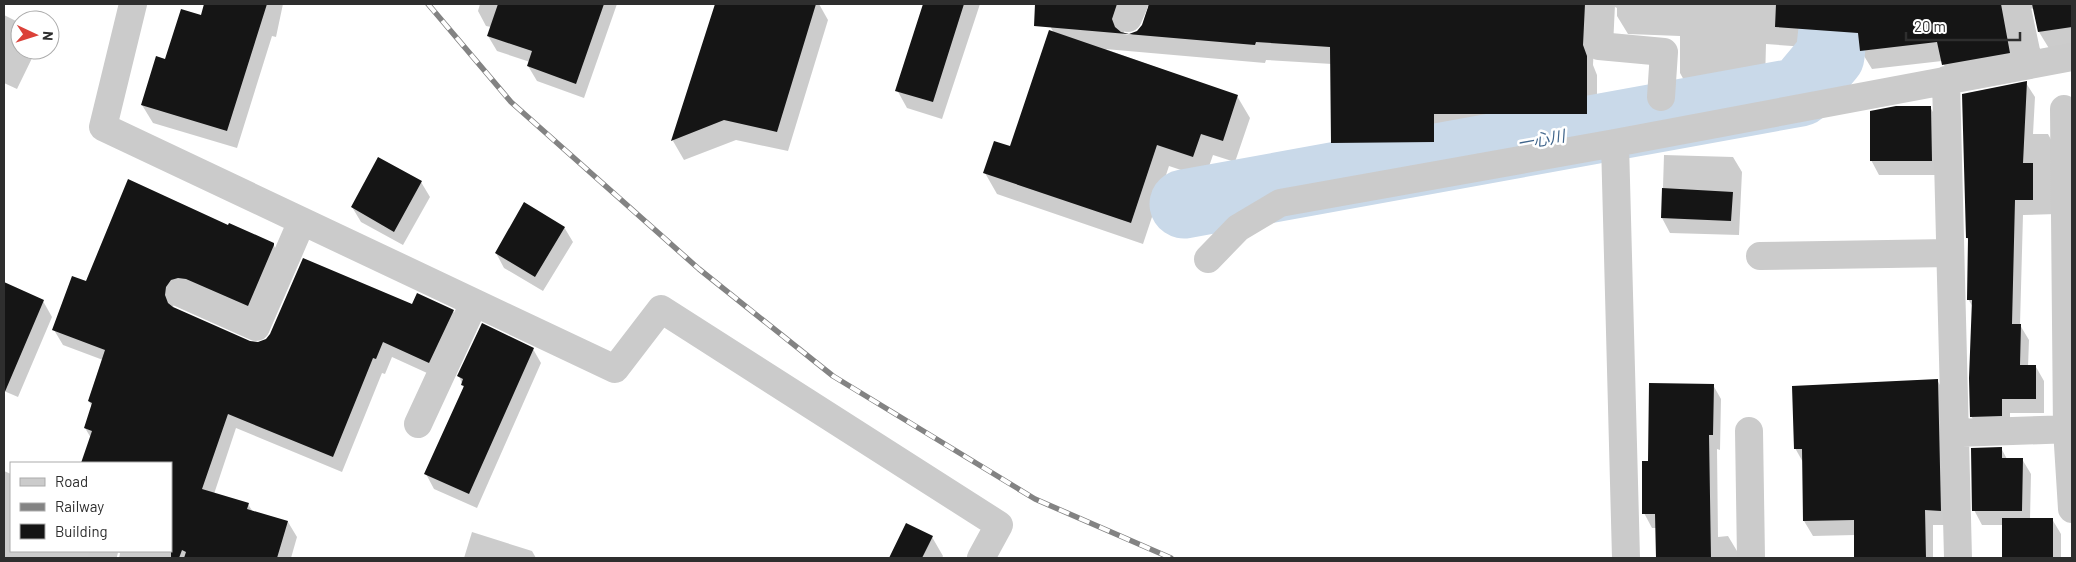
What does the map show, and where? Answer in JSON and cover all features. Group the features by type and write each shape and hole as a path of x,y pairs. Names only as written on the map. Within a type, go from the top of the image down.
{"street":[{"path":"133,4 103,126 615,369 662,309 1000,525 981,558"},
{"path":"1601,4 1599,46 1664,52 1661,97"},
{"path":"2016,4 2030,65"},
{"path":"1208,259 1238,228 1280,203 1615,143 2072,57"},
{"path":"1946,80 1958,558"},
{"path":"2064,109 2072,510"},
{"path":"1615,143 1626,558"},
{"path":"180,293 256,327 302,221"},
{"path":"1760,256 1950,253"},
{"path":"418,424 474,303"},
{"path":"1955,433 2070,429"},
{"path":"1749,431 1751,558"}],"building":[{"path":"204,4 267,4 227,131 141,105 156,56 165,59 181,9 201,15"},
{"path":"498,4 604,4 576,84 527,66 532,51 487,36"},
{"path":"715,4 816,4 777,132 724,120 671,141"},
{"path":"923,4 964,4 933,102 895,91"},
{"path":"1035,4 1117,4 1112,19 1115,27 1121,32 1129,34 1137,31 1142,25 1149,4 1585,4 1583,45 1587,56 1587,114 1434,114 1434,142 1331,143 1330,47 1256,42 1255,45 1034,26"},
{"path":"1776,4 2001,4 2010,53 1942,65 1937,42 1860,51 1858,33 1775,27"},
{"path":"2032,4 2072,4 2072,27 2038,32"},
{"path":"1049,30 1238,95 1223,141 1201,134 1193,157 1157,145 1131,223 983,173 994,141 1010,146"},
{"path":"2027,81 2023,163 2033,163 2033,200 2015,200 2012,324 2021,324 2020,365 2036,365 2036,399 2002,399 2002,416 1970,417 1969,378 1972,300 1967,300 1968,238 1966,238 1962,94"},
{"path":"1896,106 1931,106 1932,161 1870,161 1870,111"},
{"path":"378,157 422,181 394,232 351,207"},
{"path":"128,179 228,225 229,223 274,243 248,306 186,279 178,278 171,280 166,287 165,295 168,303 173,307 250,341 258,342 266,339 270,334 303,258 412,304 417,293 454,310 429,363 383,342 376,359 373,358 333,457 228,414 202,489 249,503 247,509 288,521 277,558 184,558 186,552 182,550 179,558 171,558 172,462 81,462 92,431 84,428 92,403 88,401 105,350 52,330 72,276 86,281"},
{"path":"1662,188 1733,192 1731,221 1661,218"},
{"path":"524,202 565,227 535,277 495,253"},
{"path":"4,282 44,300 4,394"},
{"path":"482,323 534,348 469,494 424,474 464,386 461,385 463,379 457,376"},
{"path":"1938,379 1941,511 1925,510 1926,558 1854,558 1854,520 1803,521 1802,449 1794,449 1792,386"},
{"path":"1649,383 1714,384 1713,435 1709,435 1711,558 1656,558 1655,514 1642,514 1642,461 1648,461"},
{"path":"2002,447 2002,458 2023,458 2022,511 1972,511 1971,448"},
{"path":"2002,518 2053,518 2053,558 2002,558"},
{"path":"906,523 933,536 922,558 889,558"}],"waterway":[{"name":"一心川","path":"1184,204 1800,92 1830,56 1836,4"}],"railway":[{"path":"428,4 511,102 699,269 833,376 1035,499 1171,558"}]}
